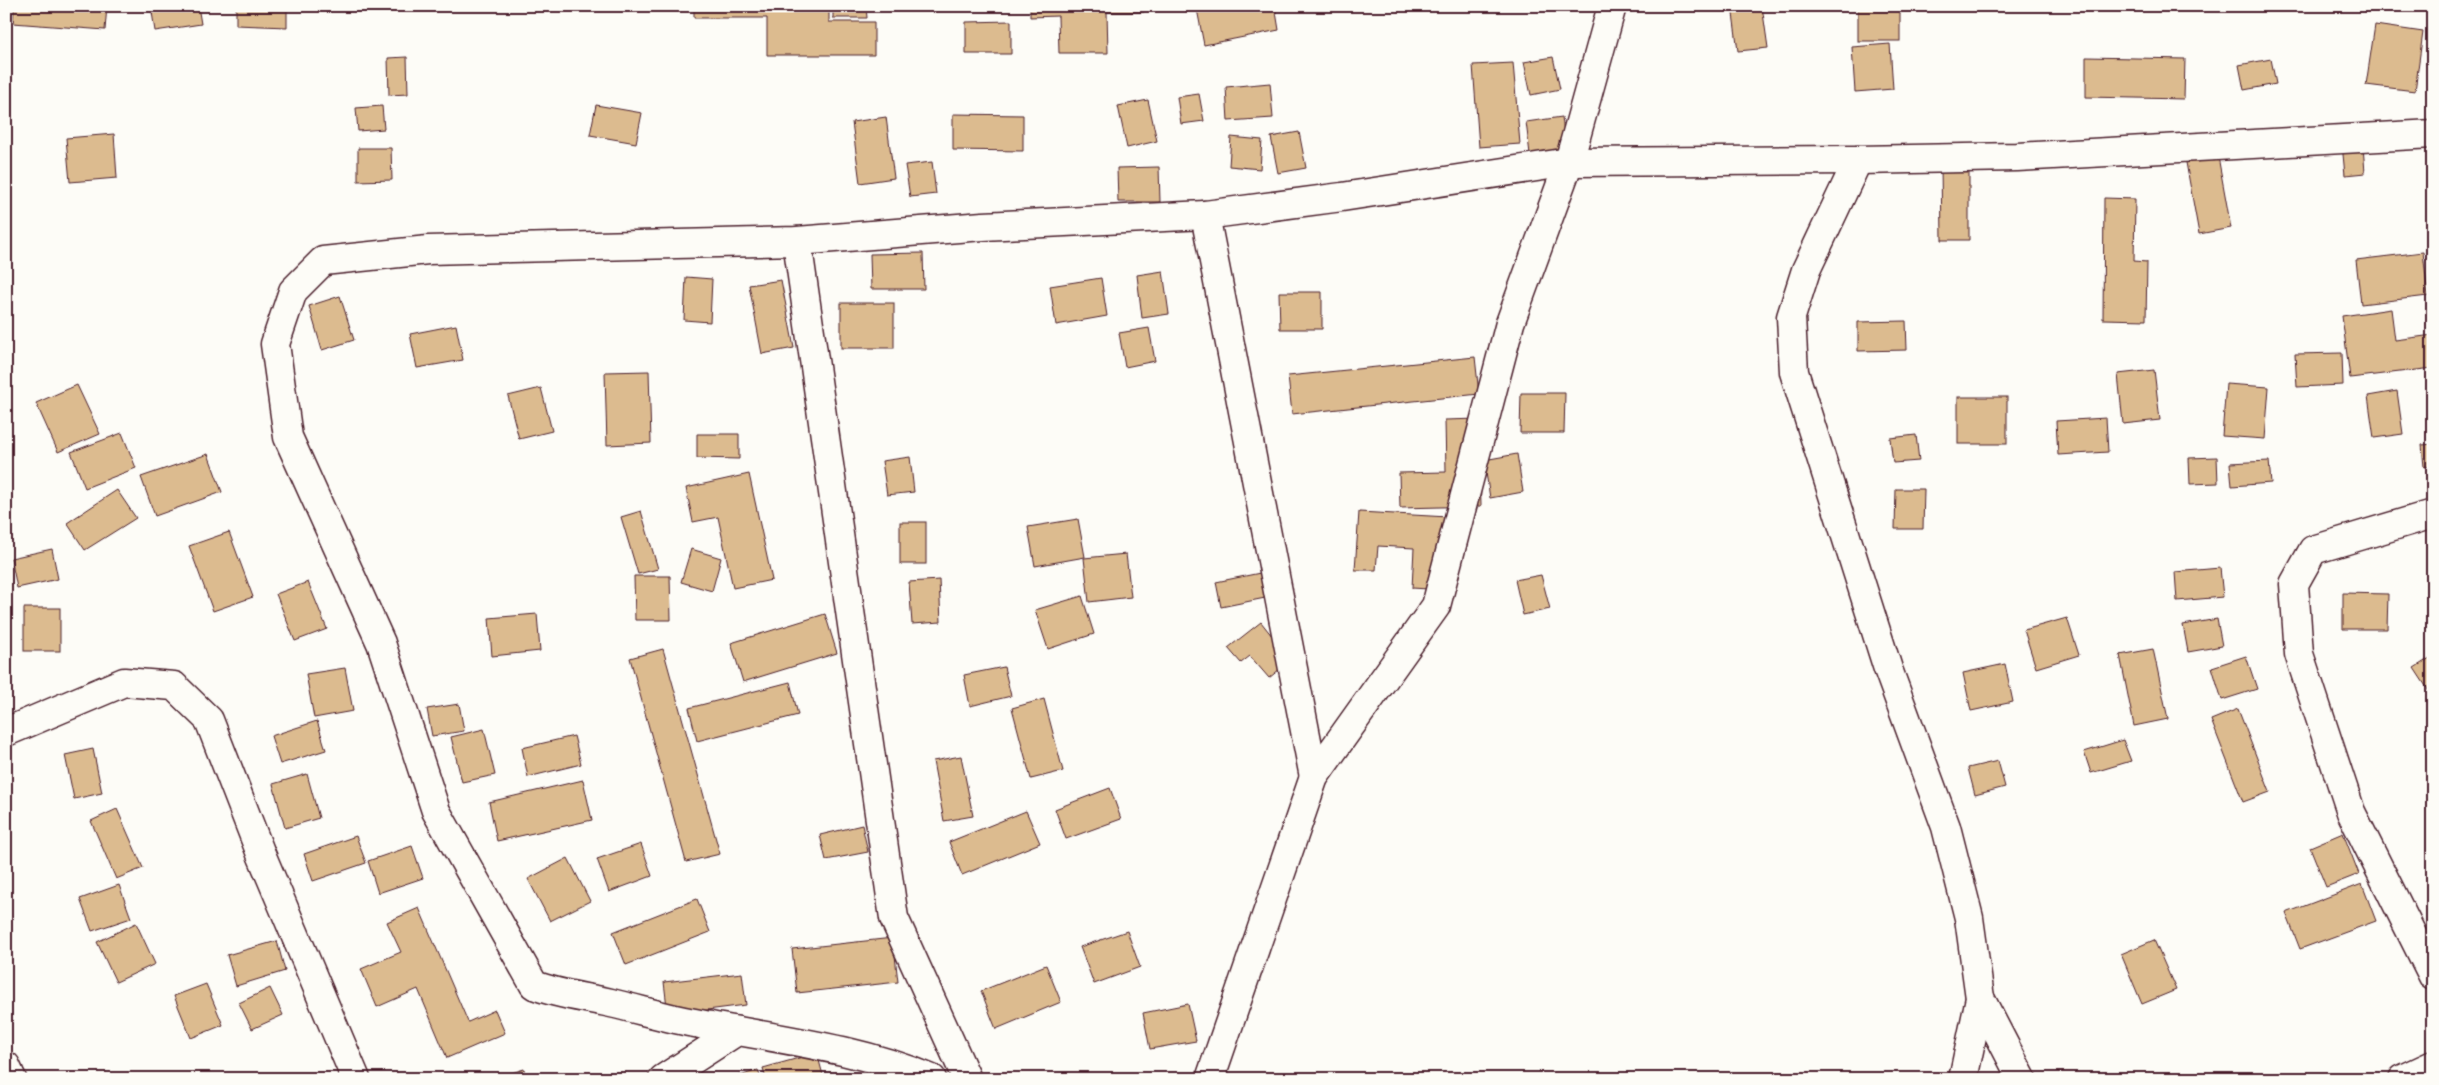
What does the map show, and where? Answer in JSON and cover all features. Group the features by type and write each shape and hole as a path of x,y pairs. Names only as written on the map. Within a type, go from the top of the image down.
{"street":[{"path":"1210,1079 1314,777 1436,606 1510,323 1569,162 1612,6"},
{"path":"932,1079 901,1066 818,1046 737,1031 609,1003 555,994 534,985 436,811 381,643 288,437 275,344 293,291 323,261 428,250 797,241 983,226 1205,215 1342,197 1569,162 2018,157 2433,134"},
{"path":"1858,160 1806,270 1790,317 1794,372 1888,669 1946,827 1969,918 1980,998 2022,1079"},
{"path":"1205,215 1314,777"},
{"path":"797,241 894,918 967,1079"},
{"path":"2433,514 2313,550 2294,584 2299,654 2351,812 2433,976"},
{"path":"6,732 124,682 174,686 209,720 261,854 356,1079"},
{"path":"1963,1079 1980,998"},
{"path":"663,1079 737,1031"},
{"path":"2404,1079 2433,1065"},
{"path":"6,1066 12,1079"}],"building":[{"path":"14,6 107,6 105,30 13,23"},
{"path":"151,6 198,6 201,24 155,31"},
{"path":"236,6 287,6 287,27 236,25"},
{"path":"694,6 829,6 829,22 874,22 874,55 767,55 767,18 694,18"},
{"path":"833,6 866,6 867,18 833,18"},
{"path":"1030,6 1144,6 1144,12 1107,12 1108,53 1059,53 1058,16 1030,17"},
{"path":"1212,6 1275,6 1279,30 1204,45 1197,9"},
{"path":"1732,6 1762,6 1768,48 1738,51"},
{"path":"1858,6 1900,6 1900,41 1858,41"},
{"path":"1011,21 1011,54 966,54 966,22"},
{"path":"2375,25 2423,32 2415,91 2366,85"},
{"path":"1890,44 1893,89 1855,92 1852,47"},
{"path":"407,57 408,94 389,95 388,58"},
{"path":"1553,57 1560,89 1531,95 1524,62"},
{"path":"2086,57 2185,59 2184,99 2086,97"},
{"path":"2271,59 2276,84 2244,90 2239,65"},
{"path":"1513,63 1520,144 1479,147 1473,65"},
{"path":"1270,83 1273,118 1228,121 1226,87"},
{"path":"1199,94 1204,121 1181,124 1177,97"},
{"path":"1148,100 1157,141 1127,148 1118,106"},
{"path":"596,105 642,113 636,143 590,135"},
{"path":"382,106 384,129 358,131 356,108"},
{"path":"953,114 1023,115 1023,151 953,150"},
{"path":"886,117 894,178 860,183 852,122"},
{"path":"1562,117 1566,149 1530,154 1526,122"},
{"path":"1299,132 1306,168 1278,173 1271,137"},
{"path":"2362,132 2365,173 2345,175 2341,134"},
{"path":"114,134 117,178 70,182 66,138"},
{"path":"1231,137 1262,140 1260,169 1229,166"},
{"path":"358,148 391,148 392,180 358,181"},
{"path":"2217,151 2231,228 2199,234 2185,157"},
{"path":"932,162 936,194 910,197 905,165"},
{"path":"1941,165 1969,165 1969,240 1942,240"},
{"path":"1159,167 1160,202 1118,202 1117,168"},
{"path":"2104,198 2135,199 2134,261 2147,262 2146,320 2103,319"},
{"path":"2423,252 2428,296 2361,304 2356,260"},
{"path":"923,253 924,289 871,289 870,254"},
{"path":"1163,271 1169,314 1142,318 1137,275"},
{"path":"686,277 712,279 710,322 684,320"},
{"path":"1101,278 1107,316 1056,325 1050,286"},
{"path":"781,280 794,348 762,354 749,285"},
{"path":"1279,292 1322,292 1322,329 1280,329"},
{"path":"340,296 354,340 322,350 309,306"},
{"path":"841,303 894,303 894,348 841,348"},
{"path":"2391,309 2395,340 2433,335 2433,368 2350,378 2342,316"},
{"path":"1906,321 1907,350 1858,351 1858,322"},
{"path":"456,325 463,360 417,368 410,334"},
{"path":"1149,328 1155,361 1125,367 1119,333"},
{"path":"2342,353 2343,385 2297,387 2295,354"},
{"path":"1475,357 1479,394 1292,414 1288,376"},
{"path":"2154,370 2160,420 2123,424 2118,374"},
{"path":"649,371 651,443 607,445 605,372"},
{"path":"2226,384 2269,387 2265,439 2222,436"},
{"path":"77,385 100,434 58,452 36,403"},
{"path":"541,388 552,431 519,439 508,396"},
{"path":"2397,391 2403,434 2374,438 2368,396"},
{"path":"1521,393 1565,393 1564,433 1520,433"},
{"path":"1958,397 2007,397 2007,444 1958,444"},
{"path":"2106,418 2108,452 2058,455 2056,421"},
{"path":"1479,419 1481,506 1400,508 1399,473 1446,472 1445,420"},
{"path":"122,433 136,468 85,488 71,452"},
{"path":"697,434 739,434 739,459 697,458"},
{"path":"1916,435 1919,461 1893,463 1890,438"},
{"path":"2433,444 2433,466 2424,467 2422,445"},
{"path":"208,454 222,492 155,516 141,477"},
{"path":"1517,454 1523,492 1490,498 1484,460"},
{"path":"910,457 914,492 887,495 882,461"},
{"path":"2217,457 2218,483 2190,484 2189,458"},
{"path":"2269,461 2271,483 2232,486 2230,463"},
{"path":"749,474 772,580 733,588 718,517 693,522 686,488"},
{"path":"1896,489 1924,489 1923,529 1895,529"},
{"path":"117,490 136,518 85,550 67,523"},
{"path":"641,511 658,569 638,574 621,517"},
{"path":"1359,512 1448,517 1444,590 1412,588 1414,548 1378,546 1376,570 1355,570"},
{"path":"1078,519 1085,557 1035,566 1028,527"},
{"path":"900,522 926,522 926,564 900,564"},
{"path":"229,532 253,597 213,611 189,546"},
{"path":"52,549 58,579 17,588 11,558"},
{"path":"691,549 721,558 712,591 681,582"},
{"path":"1126,554 1131,597 1089,602 1084,558"},
{"path":"2220,568 2223,597 2177,601 2175,572"},
{"path":"1265,572 1270,597 1221,607 1216,582"},
{"path":"1541,575 1550,609 1523,615 1515,580"},
{"path":"634,576 670,576 671,620 635,620"},
{"path":"939,580 941,622 912,624 909,582"},
{"path":"308,582 327,629 295,641 276,594"},
{"path":"2343,593 2388,594 2387,629 2343,629"},
{"path":"1082,596 1094,634 1048,649 1035,610"},
{"path":"24,608 60,608 60,651 24,651"},
{"path":"537,614 540,651 492,656 489,618"},
{"path":"825,614 837,653 743,682 731,643"},
{"path":"2067,618 2079,655 2036,668 2024,630"},
{"path":"2217,619 2222,646 2188,652 2183,625"},
{"path":"1261,622 1291,660 1269,678 1250,656 1241,663 1228,648"},
{"path":"663,649 720,854 686,862 630,658"},
{"path":"2153,649 2168,719 2134,726 2120,655"},
{"path":"2246,656 2257,689 2222,700 2212,667"},
{"path":"2433,656 2433,697 2414,668"},
{"path":"2005,664 2013,702 1971,711 1963,673"},
{"path":"1004,667 1011,696 970,706 964,675"},
{"path":"345,668 353,711 314,718 306,674"},
{"path":"790,682 798,715 697,741 689,708"},
{"path":"1044,699 1063,771 1031,779 1012,708"},
{"path":"459,704 464,731 432,736 427,709"},
{"path":"2238,709 2270,792 2243,802 2211,720"},
{"path":"317,721 326,750 280,764 271,736"},
{"path":"484,729 495,775 462,782 451,737"},
{"path":"574,736 581,764 528,777 522,748"},
{"path":"2123,740 2131,761 2091,773 2084,752"},
{"path":"93,749 102,793 74,799 65,755"},
{"path":"961,756 973,816 944,821 933,761"},
{"path":"1998,761 2005,787 1975,795 1968,768"},
{"path":"307,774 319,818 285,828 273,784"},
{"path":"583,780 592,820 497,841 489,802"},
{"path":"1110,788 1121,819 1066,839 1055,809"},
{"path":"117,809 143,868 116,879 91,821"},
{"path":"1026,811 1040,843 962,875 949,842"},
{"path":"862,825 868,852 826,860 820,835"},
{"path":"2343,833 2359,874 2326,887 2310,847"},
{"path":"356,836 366,863 313,881 304,854"},
{"path":"641,844 652,876 609,892 597,859"},
{"path":"412,846 423,878 378,893 368,861"},
{"path":"568,858 590,901 550,921 528,879"},
{"path":"2362,884 2376,921 2300,949 2286,913"},
{"path":"119,885 131,918 92,931 80,899"},
{"path":"697,899 710,932 626,965 613,932"},
{"path":"419,908 468,1022 495,1010 505,1033 447,1058 418,989 377,1007 361,969 401,952 387,922"},
{"path":"136,923 155,964 116,982 97,942"},
{"path":"1127,931 1140,967 1094,984 1080,947"},
{"path":"893,938 898,982 797,993 792,949"},
{"path":"2154,940 2176,990 2142,1004 2121,954"},
{"path":"277,941 285,971 236,986 227,955"},
{"path":"1046,965 1061,1002 996,1029 981,991"},
{"path":"742,973 746,1005 668,1015 664,982"},
{"path":"206,984 223,1025 191,1038 174,996"},
{"path":"270,988 283,1015 252,1029 239,1003"},
{"path":"1188,1004 1196,1041 1150,1049 1143,1013"},
{"path":"817,1053 824,1079 766,1079 763,1068"},
{"path":"524,1069 526,1079 493,1079"},
{"path":"758,1070 761,1079 738,1079 737,1077"}]}
